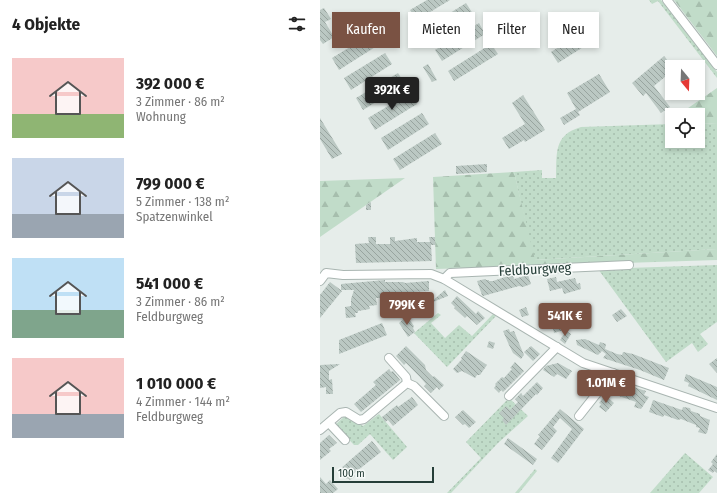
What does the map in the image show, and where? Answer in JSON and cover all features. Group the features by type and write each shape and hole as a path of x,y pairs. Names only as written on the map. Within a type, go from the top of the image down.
{"street":[{"path":"667,0 717,65"},
{"name":"Feldburgweg","path":"444,279 450,273 629,265"},
{"path":"320,281 326,274 431,274 444,279 583,363 717,408"},
{"path":"509,396 557,347"},
{"path":"389,358 406,377 407,383"},
{"path":"579,416 613,373"},
{"path":"407,383 414,386 444,416"},
{"path":"320,430 340,412 346,412 359,420 364,419 407,383"},
{"path":"329,423 345,440"}],"green space":[{"path":"649,0 661,0 717,72 717,78 705,62 705,60 703,60 658,1 652,4"},
{"path":"674,0 717,0 717,56"},
{"path":"717,88 717,123 705,124 705,108 688,108 700,100 705,100 705,96"},
{"path":"717,123 717,249 534,260 514,172 542,170 542,178 556,178 558,146 565,135 581,127 665,124 665,148 705,148 705,124"},
{"path":"514,172 535,260 717,249 717,260 436,269 433,177"},
{"path":"405,178 320,237 320,181"},
{"path":"717,265 717,322 700,334 708,344 698,352 692,343 666,362 598,269"},
{"path":"438,313 441,315 431,323 445,338 459,325 472,336 493,314 496,316 447,367 414,333"},
{"path":"509,398 528,416 498,443 451,493 447,493 481,458 466,442"},
{"path":"379,414 407,447 393,460 370,434 358,445 354,445 335,425 345,416 363,426"},
{"path":"685,453 713,477 699,493 650,493"},
{"path":"535,469 537,471 519,493 515,493"}],"building":[{"path":"427,0 450,0 430,12 411,12 410,10"},
{"path":"466,3 472,12 452,12"},
{"path":"324,8 331,19 325,22 332,34 332,38 323,44 320,40 320,10"},
{"path":"479,23 483,30 483,35 475,40 475,25"},
{"path":"348,48 374,48 339,70 332,58"},
{"path":"438,48 463,48 442,61 435,50"},
{"path":"485,48 494,48 498,54 454,81 448,71"},
{"path":"557,48 582,48 558,63 551,52"},
{"path":"385,53 392,64 351,90 344,78"},
{"path":"664,56 667,60 665,60 665,77 654,86 670,107 665,108 665,110 661,113 646,93 643,96 632,83"},
{"path":"428,64 437,80 432,82 423,67"},
{"path":"398,73 405,84 363,110 356,98"},
{"path":"599,74 610,92 578,112 580,115 564,125 560,118 576,109 567,93"},
{"path":"410,93 417,104 375,130 368,118"},
{"path":"523,95 545,130 525,142 524,140 509,149 502,138 525,124 512,103"},
{"path":"422,113 429,124 388,150 381,138"},
{"path":"320,118 342,154 332,159 320,139"},
{"path":"435,133 442,144 400,170 393,159"},
{"path":"487,164 487,172 456,174 456,166"},
{"path":"371,202 371,210 366,210 366,205"},
{"path":"368,237 376,237 376,244 390,244 390,237 395,237 395,241 417,238 417,242 430,242 429,237 435,237 435,245 431,245 432,261 356,263 355,244 369,243"},
{"path":"528,275 531,284 483,296 477,281 485,279 493,281 508,276 513,276 514,279"},
{"path":"556,277 557,282 575,278 577,284 580,283 581,289 564,294 562,288 550,291 547,279"},
{"path":"385,280 385,282 405,283 429,281 429,291 413,292 414,295 399,294 394,302 393,294 380,295 380,298 376,298 377,305 369,306 370,309 358,311 358,313 355,313 356,317 346,318 345,307 351,306 351,299 354,290 341,290 341,284"},
{"path":"330,282 342,291 320,318 320,295"},
{"path":"445,290 448,296 433,302 432,301"},
{"path":"457,296 476,314 478,311 485,318 477,325 467,316 465,318 454,308 455,307 451,303"},
{"path":"427,305 432,312 426,317 421,310"},
{"path":"526,307 529,315 522,317 519,310"},
{"path":"621,309 627,316 617,322 612,315"},
{"path":"407,316 414,326 413,328 415,332 408,337 399,323"},
{"path":"382,323 387,335 339,354 339,340"},
{"path":"563,325 564,330 554,333 553,328"},
{"path":"509,329 510,332 514,331 524,355 521,359 513,353 503,331"},
{"path":"566,331 571,334 565,344 560,340"},
{"path":"585,339 599,345 600,342 606,344 605,349 617,354 622,355 623,352 633,354 669,368 664,380 640,370 603,358 606,354 602,351 598,355 577,345 576,340"},
{"path":"489,341 495,343 493,349 487,347"},
{"path":"406,346 425,365 426,370 444,385 439,390 437,387 431,393 424,386 426,384 419,376 406,363 404,365 396,356"},
{"path":"531,346 540,354 533,361 524,352"},
{"path":"466,351 487,365 480,375 477,375 475,378 462,371 457,373 453,369 462,359 461,358"},
{"path":"717,358 717,373 709,364"},
{"path":"515,362 524,371 503,392 501,390 499,393 494,388 496,385 495,384 502,377 504,378 512,369 510,368"},
{"path":"558,363 572,371 566,379 557,374 554,377 543,370 546,366"},
{"path":"340,364 329,371 329,380 332,379 333,394 326,394 326,387 320,388 320,365"},
{"path":"389,369 391,372 393,371 400,380 361,412 354,404 376,385 373,382"},
{"path":"686,374 717,387 717,400 688,386 689,383 684,381"},
{"path":"586,378 595,387 591,392 581,384"},
{"path":"537,382 543,388 506,425 502,420 504,418 499,413 506,406 510,410 518,402 515,399 521,393 523,396"},
{"path":"630,386 646,391 644,395 649,397 641,409 634,407 636,402 619,396 622,389 628,391"},
{"path":"605,395 614,403 606,412 599,407 601,404 599,403"},
{"path":"412,397 418,405 393,426 388,420 385,422 382,417 397,405 398,407"},
{"path":"653,400 682,410 683,407 690,408 691,411 710,420 707,433 705,434 698,432 700,428 681,419 678,420 664,415 663,417 649,412"},
{"path":"560,409 584,429 558,463 551,458 572,429 560,418 553,427 557,431 542,450 534,444 540,436 538,435"},
{"path":"463,410 476,422 469,428 465,424 463,425 455,417"},
{"path":"329,435 337,443 329,449 331,451 320,460 320,443"},
{"path":"508,438 537,459 533,465 504,444"},
{"path":"372,441 381,452 353,474 355,476 350,480 348,478 347,479 339,470"},
{"path":"717,454 717,473 714,471 713,473 708,470 713,464 711,462"},
{"path":"320,477 326,484 330,480 338,489 333,493 320,493"}]}
